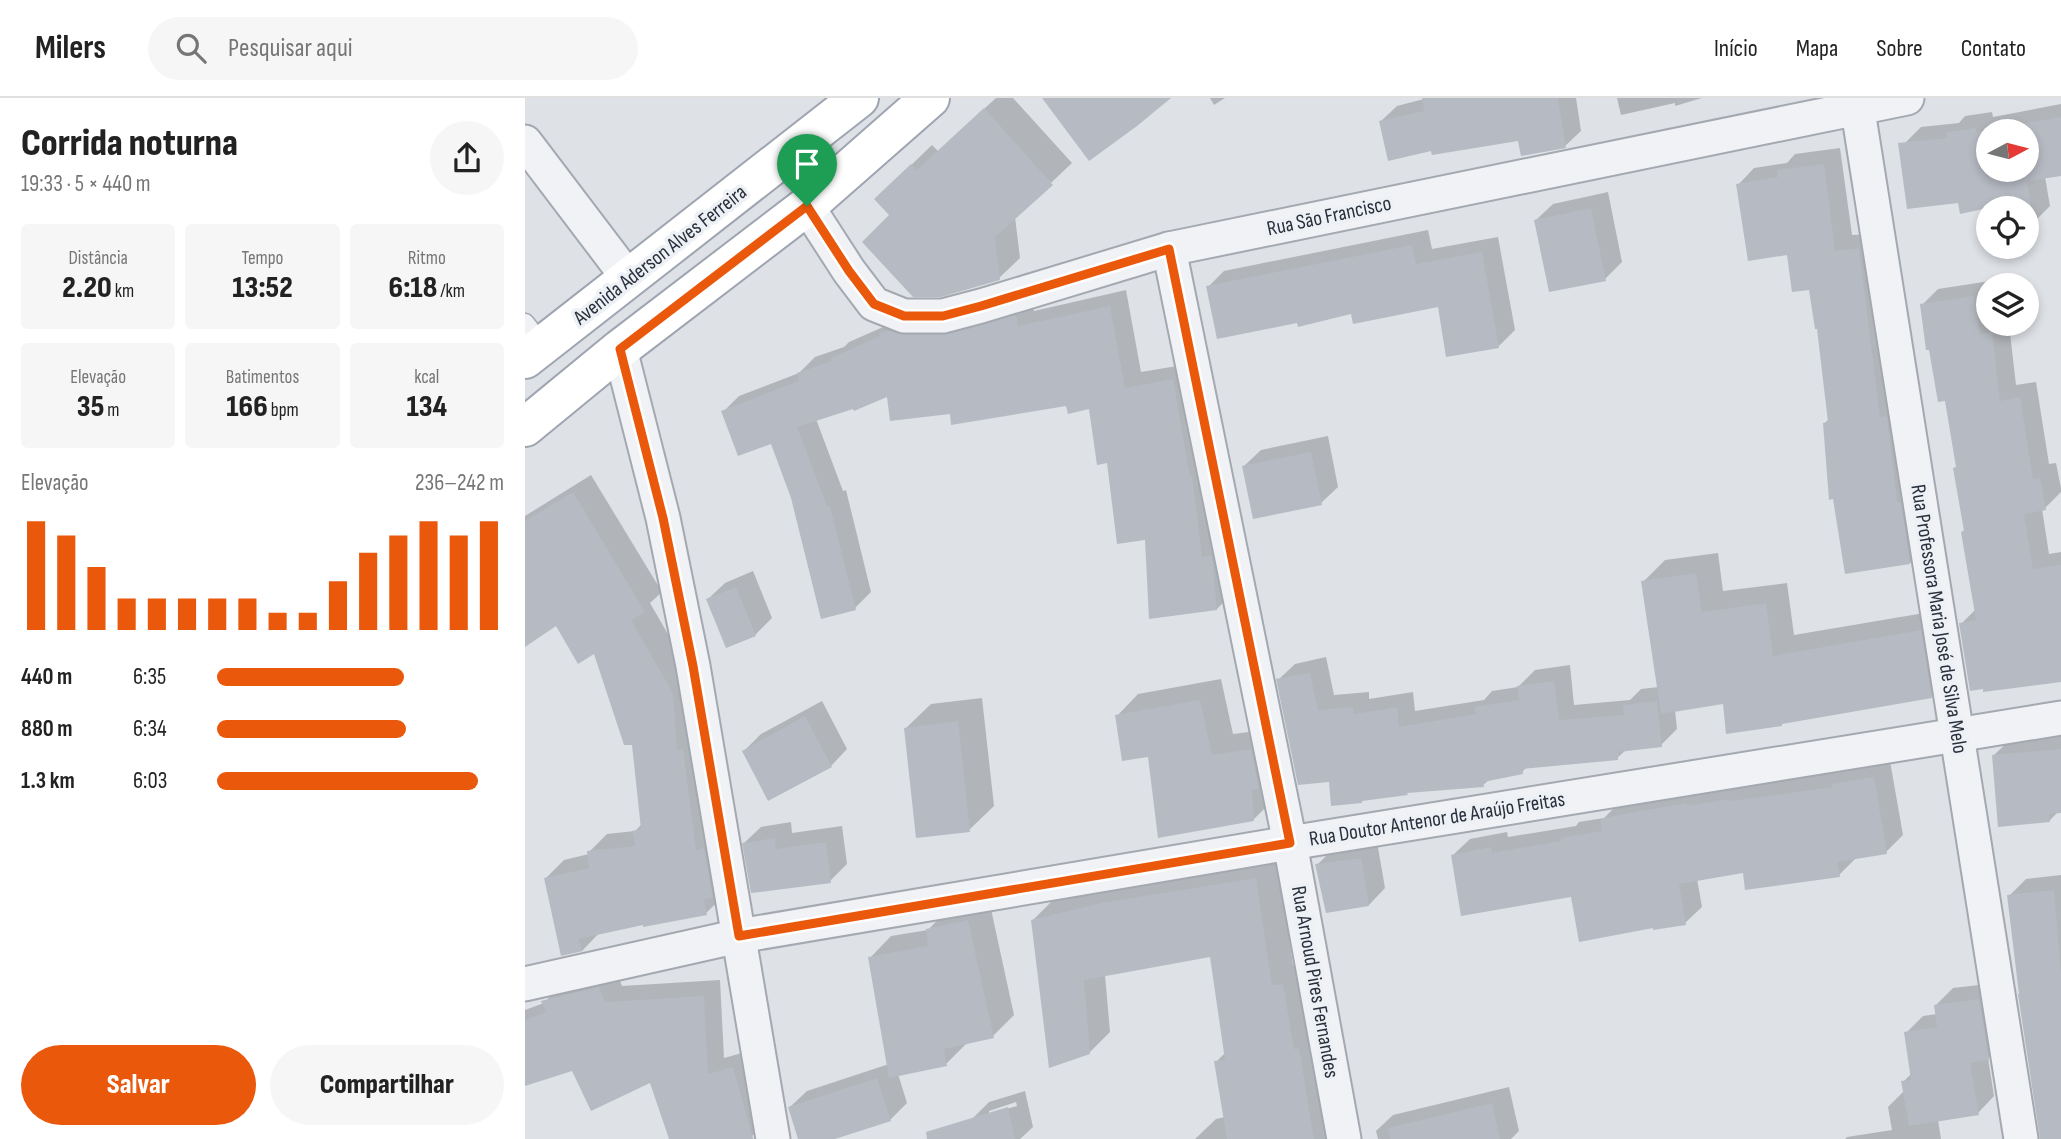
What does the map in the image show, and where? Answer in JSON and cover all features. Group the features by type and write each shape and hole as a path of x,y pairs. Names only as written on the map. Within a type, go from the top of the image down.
{"main road":[{"name":"Avenida Aderson Alves Ferreira","path":"531,343 629,279 823,110 859,98"},
{"path":"525,427 620,349 807,206 930,98"}],"street":[{"name":"Rua São Francisco","path":"807,206 874,304 904,316 943,316 1169,249 1857,103 1907,98"},
{"name":"Rua Professora Maria José de Silva Melo","path":"1857,103 2021,1139"},
{"path":"525,142 629,279"},
{"name":"Rua Arnoud Pires Fernandes","path":"1169,249 1290,843 1344,1139"},
{"path":"620,349 663,518 693,666 773,1139"},
{"name":"Rua Doutor Antenor de Araújo Freitas","path":"525,984 739,936 1290,843 2061,718"}],"building":[{"path":"1042,98 1171,98 1089,161"},
{"path":"1422,98 1558,98 1566,148 1521,156 1518,141 1432,155 1431,151 1388,161 1379,121 1424,111"},
{"path":"984,108 1053,185 995,237 1000,280 941,297 913,297 862,242 889,215 874,199 911,164 917,170"},
{"path":"2061,117 2061,176 2039,179 2039,121"},
{"path":"1976,128 1976,182 2027,182 2029,196 1976,196 1976,211 1960,214 1958,203 1907,209 1898,143 1947,138 1946,132"},
{"path":"1824,164 1835,251 1859,248 1880,417 1887,416 1897,502 1901,502 1910,564 1845,574 1833,499 1829,500 1823,423 1828,422 1817,329 1809,290 1792,292 1787,255 1748,261 1736,184 1778,177 1777,170"},
{"path":"1591,208 1606,281 1549,292 1534,220"},
{"path":"1412,245 1416,264 1482,252 1499,348 1446,357 1438,307 1353,324 1351,314 1298,327 1297,323 1217,339 1206,286"},
{"path":"1974,296 1976,336 1992,336 2000,401 2020,397 2033,479 2040,478 2046,510 2024,514 2033,569 2061,565 2061,682 1983,692 1983,689 1970,691 1959,623 1976,620 1961,532 1964,531 1945,401 1938,402 1929,350 1926,350 1920,304"},
{"path":"1110,306 1125,388 1173,379 1190,477 1192,476 1202,557 1212,556 1217,610 1149,619 1145,540 1117,544 1107,463 1097,465 1089,409 1068,414 1066,406 951,425 950,414 890,421 887,397 854,411 853,409 797,427 827,506 830,506 856,610 821,619 791,498 771,444 738,456 721,411 799,381 797,373 832,361 831,358 880,336 879,333 890,331 904,335 943,335 1016,315 1018,326"},
{"path":"1311,452 1322,505 1253,519 1242,466"},
{"path":"573,492 645,612 631,620 673,693 677,750 683,749 696,850 704,848 713,898 704,899 707,915 578,939 583,951 561,956 544,878 589,868 587,851 635,846 632,831 641,829 632,745 624,745 594,654 578,664 556,626 525,647 525,521"},
{"path":"1696,573 1702,612 1766,603 1773,656 1921,630 1932,698 1726,734 1723,704 1661,714 1641,581"},
{"path":"736,587 756,636 726,648 706,599"},
{"path":"1310,673 1318,710 1353,707 1354,714 1397,707 1399,727 1476,714 1474,707 1519,700 1517,686 1554,681 1559,720 1624,715 1623,705 1657,701 1662,747 1618,752 1618,760 1522,769 1523,774 1483,782 1484,787 1407,793 1408,795 1362,803 1331,806 1329,782 1298,785 1276,679"},
{"path":"1200,700 1212,755 1251,749 1259,789 1252,790 1254,821 1158,838 1148,757 1122,761 1115,715"},
{"path":"805,716 832,767 768,801 742,751"},
{"path":"958,721 970,832 916,838 904,728"},
{"path":"2061,749 2061,813 2049,814 2050,822 1998,827 1992,755"},
{"path":"1874,777 1887,854 1837,862 1840,877 1745,890 1743,873 1679,884 1686,925 1653,928 1579,942 1571,897 1461,916 1451,855 1491,847 1492,853 1561,841 1560,838 1602,831 1600,819 1640,811 1687,803 1687,806 1832,787 1832,784"},
{"path":"775,838 776,849 826,842 831,883 751,893 742,843"},
{"path":"1361,858 1369,906 1326,913 1315,864"},
{"path":"1256,878 1272,985 1283,984 1294,1049 1299,1048 1314,1139 1227,1139 1214,1061 1225,1060 1210,957 1084,980 1090,1054 1049,1068 1031,920 1101,903"},
{"path":"2054,890 2061,973 2061,1139 2040,1139 2018,994 2007,895"},
{"path":"968,920 994,1038 944,1049 947,1066 889,1078 868,957 928,946 926,929"},
{"path":"599,987 605,1002 704,996 708,1074 733,1067 753,1139 669,1139 650,1083 591,1111 572,1071 525,1086 525,1020 546,1012 541,1001"},
{"path":"1979,999 1989,1060 1970,1063 1979,1115 1909,1126 1901,1081 1911,1080 1904,1032 1937,1027 1934,1005"},
{"path":"877,1078 891,1121 835,1139 798,1139 788,1107"},
{"path":"1492,1103 1500,1139 1390,1139 1388,1128"},
{"path":"1008,1107 1015,1139 927,1139 926,1132"}],"route":[{"path":"807,206 874,304 904,316 943,316 1169,249 1290,843 739,936 693,666 663,518 620,349 807,206"}]}
